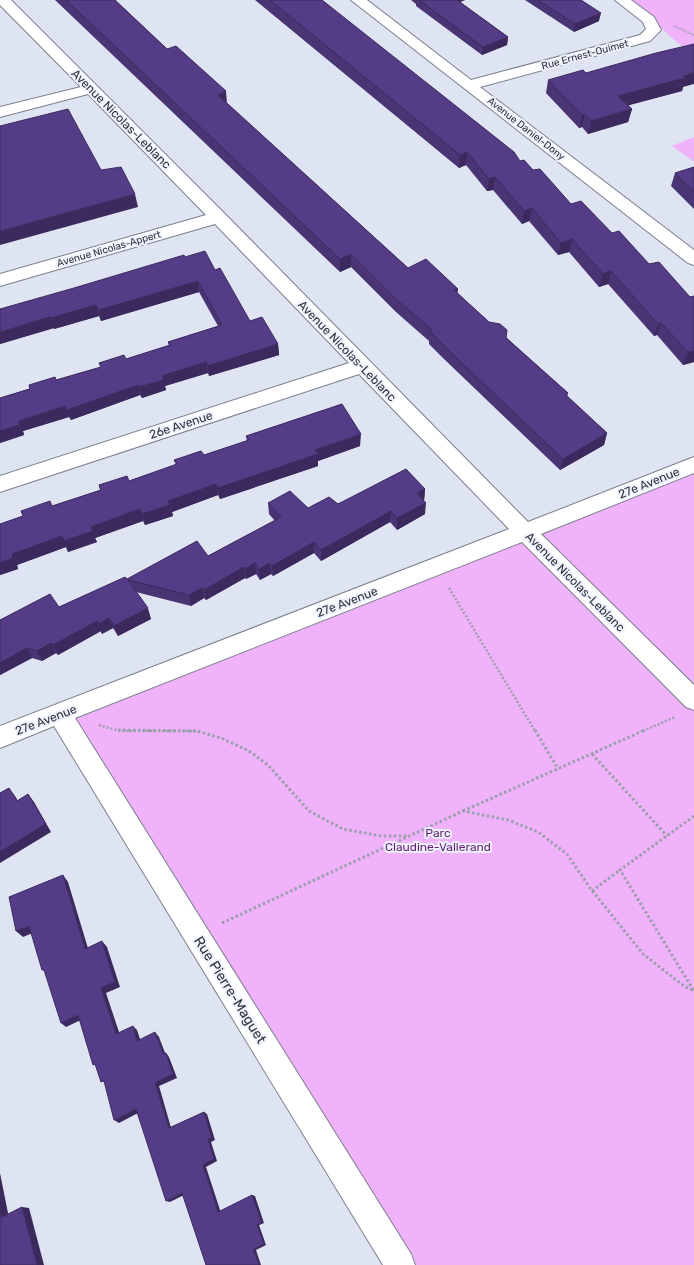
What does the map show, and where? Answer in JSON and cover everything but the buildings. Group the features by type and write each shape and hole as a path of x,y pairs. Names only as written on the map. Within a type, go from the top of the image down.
{"street":[{"name":"Avenue Nicolas-Leblanc","path":"3,0 218,217 525,532 687,707"},
{"name":"Avenue Daniel-Dony","path":"358,0 694,259"},
{"name":"Rue Ernest-Ouimet","path":"469,85 646,38 654,30 649,20 622,0"},
{"path":"0,112 90,89"},
{"name":"Avenue Nicolas-Appert","path":"0,280 218,217"},
{"name":"26e Avenue","path":"0,484 362,366"},
{"name":"27e Avenue","path":"0,737 525,532 694,464"},
{"name":"Rue Pierre-Maguet","path":"60,714 400,1265"}],"path":[{"path":"436,567 558,769"},
{"path":"196,935 463,811 592,754 687,707"},
{"path":"60,714 120,731 197,731 221,738 249,751 268,765 309,811 343,830 382,836 410,836"},
{"path":"592,754 667,836"},
{"path":"463,811 508,820 538,832 567,854 592,891 643,954 684,986 694,991"},
{"path":"592,891 694,816"},
{"path":"620,870 694,991"}],"green space":[{"path":"623,0 694,0 694,56 652,19"},
{"path":"694,137 694,162 672,146"},
{"name":"Parc Claudine-Vallerand","path":"694,464 694,1265 400,1265 60,715"}]}
